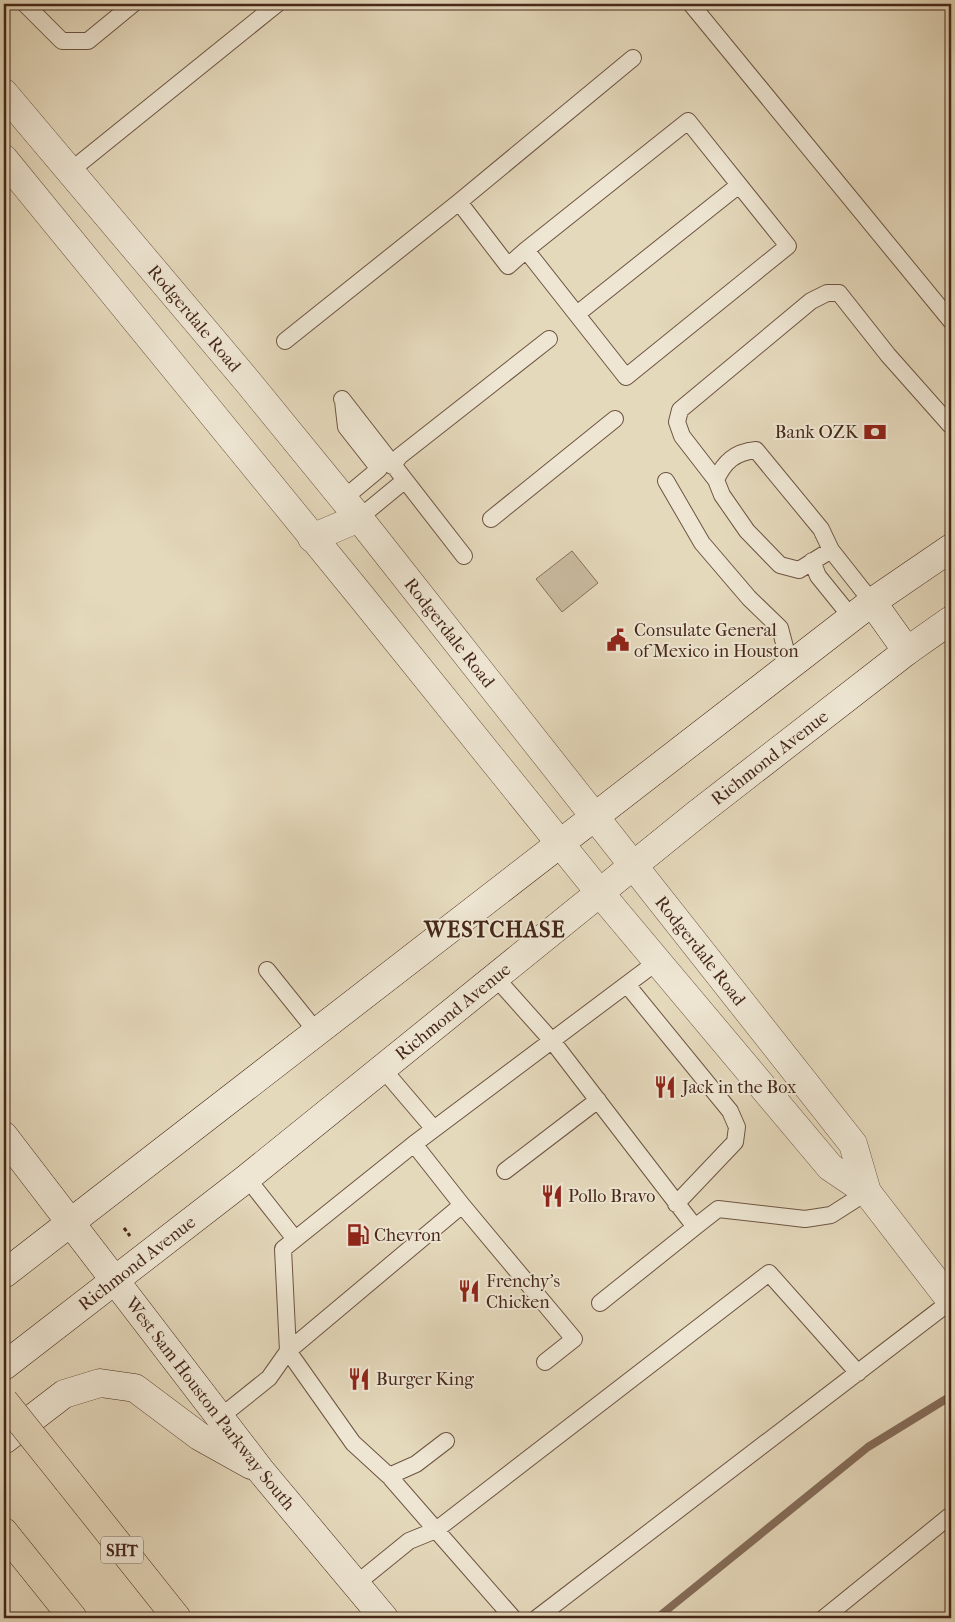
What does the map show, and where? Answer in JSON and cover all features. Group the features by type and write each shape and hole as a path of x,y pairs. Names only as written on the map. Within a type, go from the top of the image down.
{"highway":[{"name":"SHT","path":"4,1400 177,1618"},
{"path":"4,1532 73,1618"}],"main road":[{"name":"Rodgerdale Road","path":"4,93 248,382 635,866 853,1144 867,1192"},
{"name":"Rodgerdale Road","path":"4,159 560,845 830,1166 867,1192 951,1301"},
{"path":"36,199 70,172"},
{"path":"312,538 351,509"},
{"path":"4,1274 862,610 951,548"},
{"path":"862,610 907,651"},
{"name":"Richmond Avenue","path":"4,1366 116,1281 246,1178 635,866 697,814 907,651 951,620"},
{"name":"West Sam Houston Parkway South","path":"4,1136 260,1471 384,1618"},
{"path":"4,1440 64,1394 100,1383 135,1388 199,1436 260,1471"}],"lane":[{"path":"25,4 62,41 88,41 133,4"},
{"path":"70,172 277,4"},
{"path":"691,4 951,321"},
{"path":"285,341 459,202 633,58"},
{"path":"459,202 508,266 526,250 688,121 788,246 626,377 526,250"},
{"path":"577,314 739,185"},
{"path":"831,550 798,570 780,566 747,531 722,495 716,480 682,436 677,422 680,410 811,300 826,293 839,293 888,355 951,426"},
{"path":"392,466 400,456 549,339"},
{"path":"351,509 379,469 346,427 342,399 392,466 464,556"},
{"path":"491,519 615,419"},
{"path":"716,480 722,466 728,461 747,450 756,450 821,529 862,610"},
{"path":"351,509 404,481"},
{"path":"666,481 702,542 749,598 780,628 790,666"},
{"path":"812,561 818,576 862,610"},
{"path":"513,1618 389,1476 353,1443 288,1351 283,1248 414,1144 628,986 658,961"},
{"path":"266,970 316,1031"},
{"path":"495,977 552,1042 695,1227"},
{"path":"628,986 730,1111 736,1128 735,1142 676,1204"},
{"path":"382,1068 434,1129"},
{"path":"505,1171 598,1100"},
{"path":"414,1144 462,1205 574,1339 546,1362"},
{"path":"246,1178 295,1239"},
{"path":"600,1303 718,1209 805,1219 831,1215 867,1192"},
{"path":"219,1418 269,1378 288,1351 462,1205"},
{"path":"356,1584 409,1542 436,1530 770,1273 858,1373"},
{"path":"537,1618 951,1301"},
{"path":"389,1476 416,1464 446,1441"},
{"path":"824,1618 951,1515"}],"shaded area":[{"path":"572,551 598,583 562,612 536,579"}],"waterway":[{"path":"657,1618 868,1447 951,1396"}],"place":[{"name":"Bank OZK","path":"875,432"},
{"name":"Consulate General of Mexico in Houston","path":"618,640"},
{"name":"Jack in the Box","path":"665,1087"},
{"name":"Pollo Bravo","path":"552,1196"},
{"name":"Chevron","path":"358,1235"},
{"name":"Frenchy's Chicken","path":"469,1291"},
{"name":"Burger King","path":"359,1379"}],"district":[{"name":"WESTCHASE","path":"495,930"}]}
